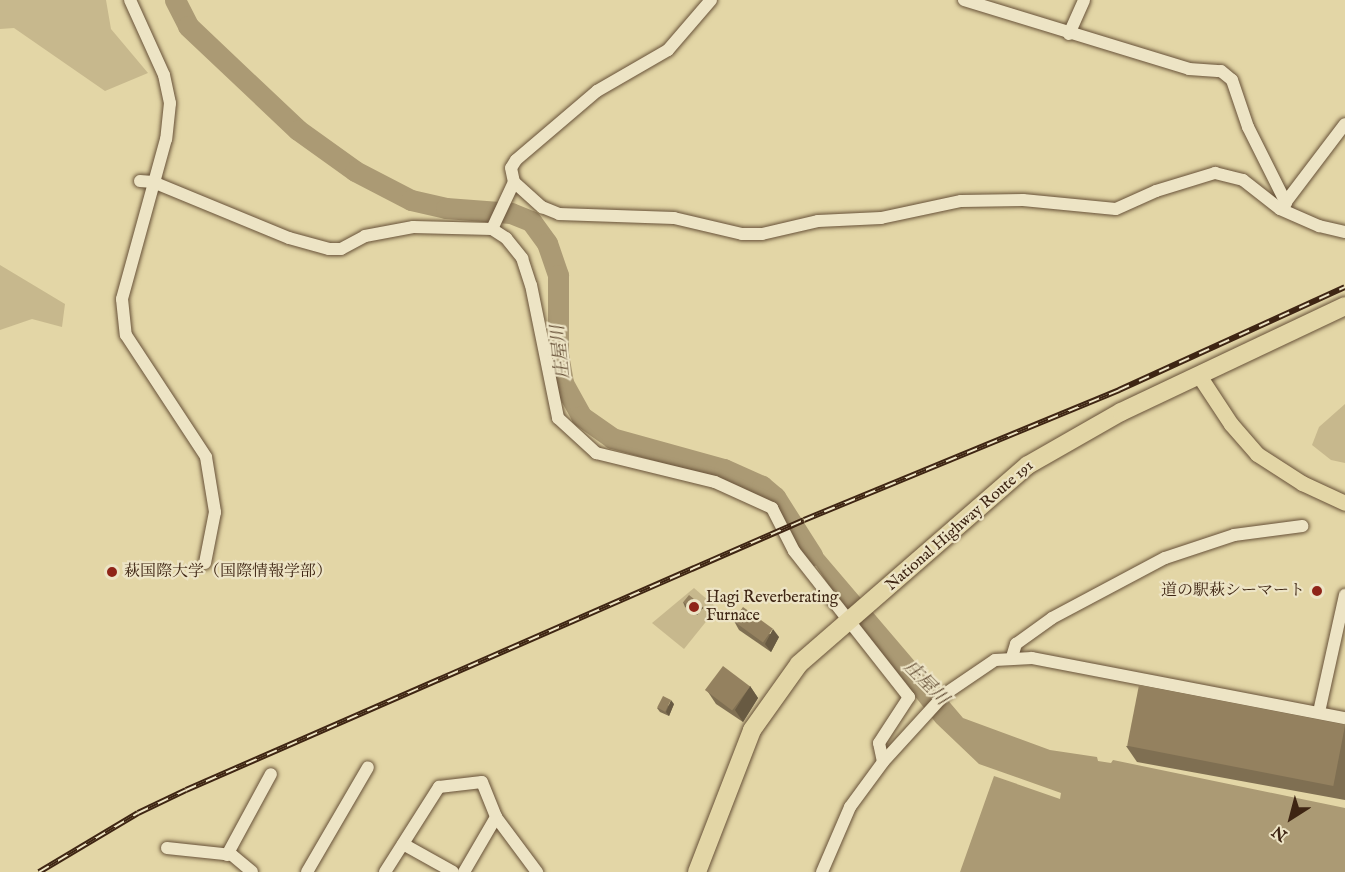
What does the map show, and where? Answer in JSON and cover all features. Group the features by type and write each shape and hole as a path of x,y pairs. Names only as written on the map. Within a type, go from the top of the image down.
{"highway":[{"name":"National Highway Route 191","path":"697,872 734,770 765,707 799,664 1028,465 1070,439 1198,374 1345,306"}],"main road":[{"path":"1198,374 1231,424 1257,454 1302,483 1345,503"}],"street":[{"path":"130,0 164,75 170,103 166,139 122,299 126,335 206,457 215,512 205,563"},
{"path":"711,0 668,50 604,86 516,160 511,168 514,182 542,207 559,214 674,218 742,234 783,232 818,221 881,218 970,201 1023,200 1116,209 1156,191 1215,173 1243,180 1319,226 1345,232"},
{"path":"964,0 1189,69 1221,71 1232,80 1248,127 1283,206"},
{"path":"1069,34 1084,0"},
{"path":"1283,206 1345,124"},
{"path":"140,181 153,182 289,238 329,249 341,249 365,236 413,227 492,229 506,238 522,258 558,418 573,435 596,453 715,482 772,508 794,551 851,620 909,697 879,743 883,762"},
{"path":"492,229 514,182"},
{"path":"1012,657 1017,644 1052,618 1165,558 1234,535 1302,526"},
{"path":"1319,712 1345,596"},
{"path":"822,872 850,807 883,762 945,694 988,664 1012,657 1345,718"},
{"path":"307,872 368,767"},
{"path":"226,855 271,774"},
{"path":"385,872 439,787 482,782 496,817 537,872"},
{"path":"464,872 496,817"},
{"path":"403,843 453,872"},
{"path":"167,848 226,855 252,872"}],"shaded area":[{"path":"0,0 106,0 111,29 148,73 105,91 14,28 0,29"},
{"path":"0,265 65,304 62,327 32,319 0,330"},
{"path":"1345,404 1345,463 1331,460 1312,445 1319,427"},
{"path":"694,588 717,608 684,649 652,623"}],"water":[{"path":"801,528 963,718 1050,750 1097,757 1098,761 1111,763 1113,760 1345,808 1345,872 960,872 994,776 1060,799 1061,793 979,764 936,723 833,592 795,533"}],"building":[{"path":"689,595 700,604 694,611 683,602"},
{"path":"743,607 773,629 763,643 733,621"},
{"path":"723,666 750,686 732,710 705,690"},
{"path":"1139,685 1345,725 1333,786 1127,746"},
{"path":"663,696 671,700 665,712 657,708"}],"waterway":[{"name":"庄屋川","path":"175,0 188,26 298,130 355,171 411,200 446,208 511,213 531,221 547,243 558,275 558,354 563,383 581,416 612,438 724,469 762,486 775,497 812,555"}],"railway":[{"path":"39,872 138,813 186,790 804,520 1119,390 1345,287"}],"place":[{"name":"萩国際大学（国際情報学部）","path":"112,572"},
{"name":"道の駅萩シーマート","path":"1317,591"},
{"name":"Hagi Reverberating Furnace","path":"694,607"}]}
